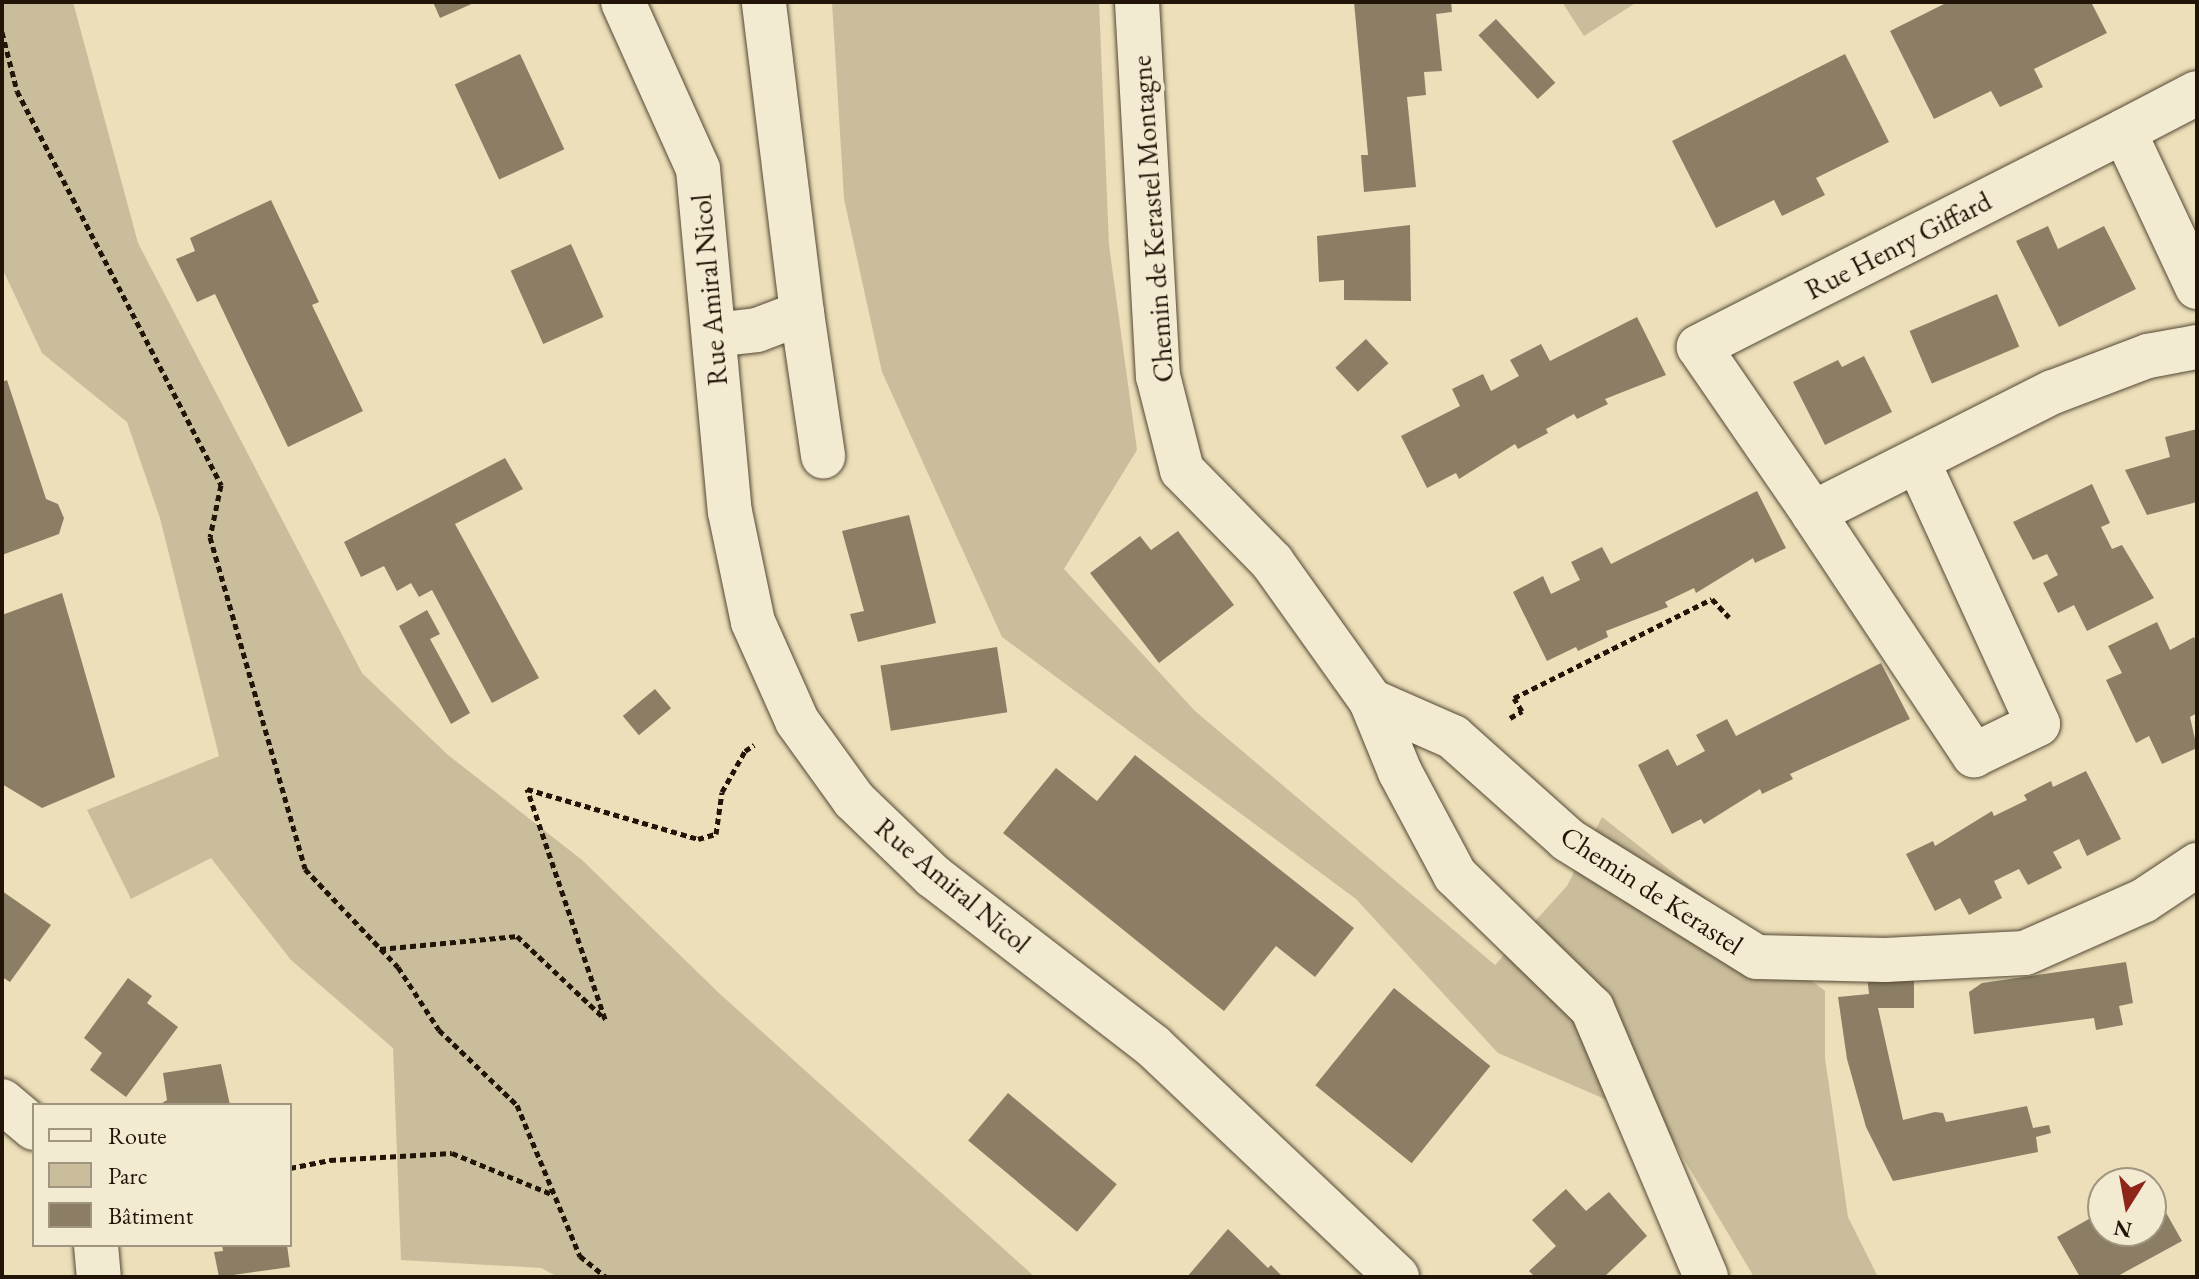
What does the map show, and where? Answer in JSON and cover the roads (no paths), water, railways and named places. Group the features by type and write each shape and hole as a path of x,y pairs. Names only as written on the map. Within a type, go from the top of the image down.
{"street":[{"name":"Rue Amiral Nicol","path":"623,2 698,169 730,512 753,622 797,721 838,777 933,876 1153,1046 1397,1277"},
{"path":"747,2 766,20 823,456"},
{"name":"Chemin de Kerastel Montagne","path":"1137,2 1158,376 1182,470 1272,562 1371,701"},
{"path":"2197,93 2124,131 2197,287"},
{"name":"Rue Henry Giffard","path":"1918,462 2038,724 1974,755 1699,347 2124,131"},
{"path":"714,335 757,330 802,313"},
{"path":"1813,513 2053,392 2148,356 2197,347"},
{"path":"1371,701 1400,772 1455,875 1592,1008 1706,1277"},
{"name":"Chemin de Kerastel","path":"1371,701 1453,737 1568,840 1757,957 1885,960 2025,953 2143,901 2197,865"},
{"path":"2,1101 32,1126"},
{"path":"96,1247 99,1277"}]}
